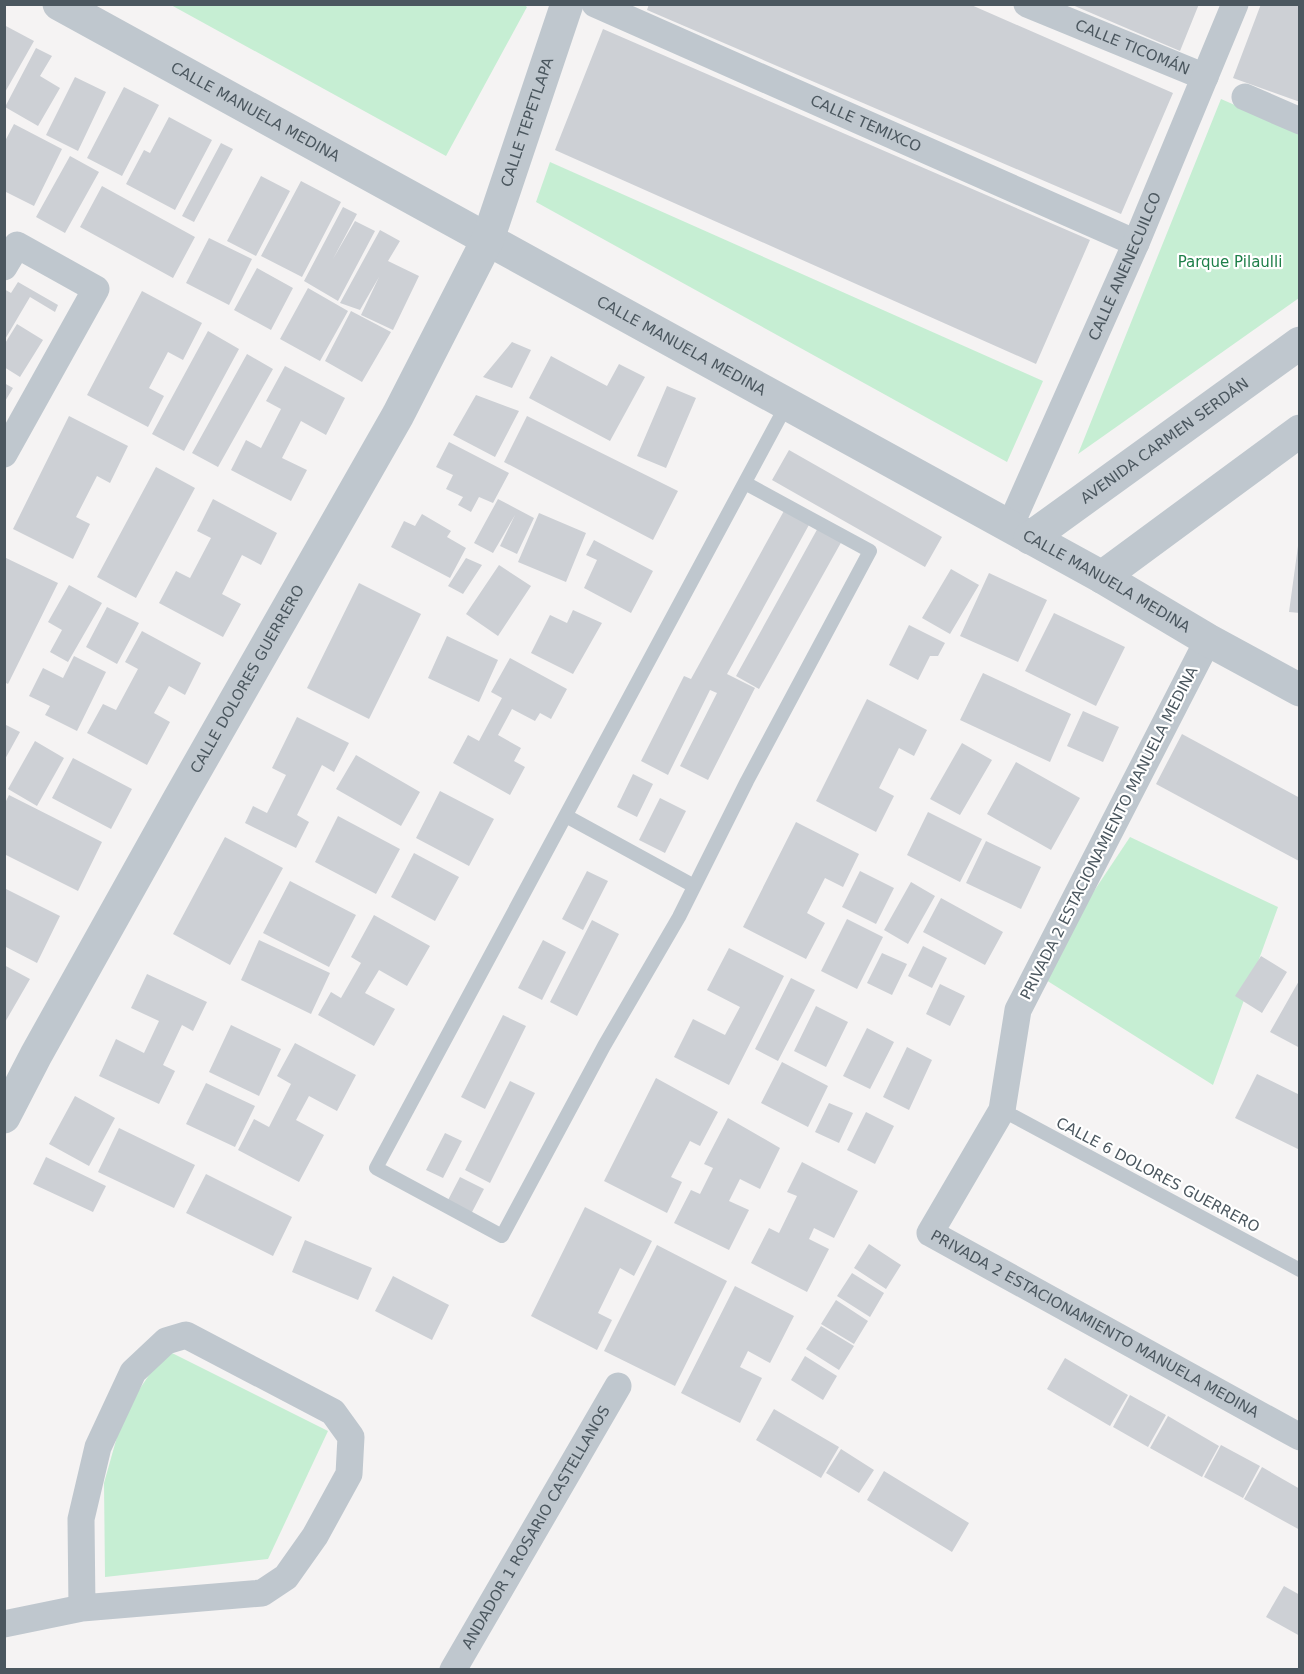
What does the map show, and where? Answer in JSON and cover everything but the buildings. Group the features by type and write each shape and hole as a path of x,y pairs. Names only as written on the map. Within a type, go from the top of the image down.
{"street":[{"name":"CALLE MANUELA MEDINA","path":"59,4 1102,577 1208,640 1299,690"},
{"name":"CALLE TEPETLAPA","path":"488,239 567,4"},
{"name":"CALLE TEMIXCO","path":"595,4 1136,243"},
{"name":"CALLE TICOMÁN","path":"1027,4 1204,77"},
{"name":"CALLE ANENECUILCO","path":"1020,532 1235,4"},
{"path":"1245,97 1299,121"},
{"name":"CALLE DOLORES GUERRERO","path":"4,1117 36,1055 179,799 398,415 488,239"},
{"path":"4,454 96,289 9,250"},
{"name":"AVENIDA CARMEN SERDÁN","path":"1020,532 1299,343"},
{"path":"1102,577 1293,442"},
{"name":"PRIVADA 2 ESTACIONAMIENTO MANUELA MEDINA","path":"1208,640 1018,1010 1002,1110 930,1233 1299,1437"},
{"path":"4,1624 82,1608 262,1593 286,1577 315,1536 349,1474 351,1437 333,1412 186,1335 166,1341 134,1372 98,1447 81,1519 82,1608"},
{"name":"ANDADOR 1 ROSARIO CASTELLANOS","path":"453,1670 618,1386"}],"lane":[{"path":"745,483 870,551 747,781 694,886 604,1046 502,1236 376,1168 745,483 788,404"},
{"path":"566,816 694,886"},
{"name":"CALLE 6 DOLORES GUERRERO","path":"1002,1110 1299,1270"}],"green space":[{"path":"523,4 527,7 446,156 171,5"},
{"name":"Parque Pilaulli","path":"1221,99 1299,133 1299,298 1078,454"},
{"path":"550,162 1043,381 1007,462 536,202"},
{"path":"1130,837 1278,907 1213,1085 1038,975"},
{"path":"166,1350 328,1431 268,1559 105,1577 104,1483 124,1412"}]}
